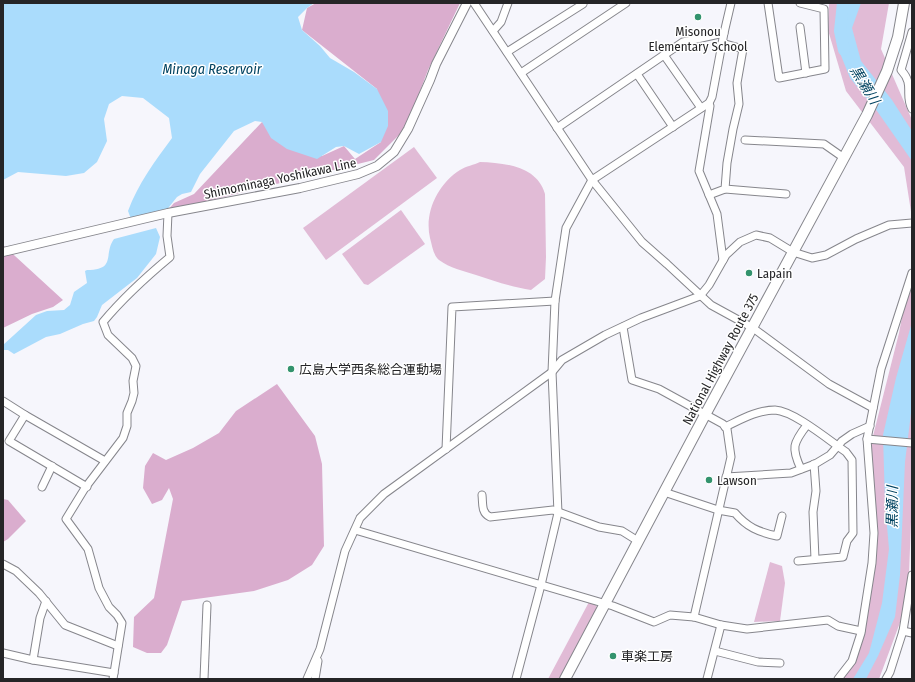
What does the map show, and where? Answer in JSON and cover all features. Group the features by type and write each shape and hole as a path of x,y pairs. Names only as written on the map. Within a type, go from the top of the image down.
{"highway":[{"name":"National Highway Route 375","path":"565,679 705,415 867,115 887,71 898,38 904,3"}],"main road":[{"name":"Shimominaga Yoshikawa Line","path":"3,252 168,214 300,188 358,174 377,166 394,152 408,129 436,64 467,3"}],"street":[{"path":"474,3 592,180 642,242 711,305 753,328 830,384 873,408"},
{"path":"493,31 501,22 508,3"},
{"path":"521,73 626,3"},
{"path":"516,679 558,513 552,372 555,301 566,228 592,180 709,103 712,98 731,3"},
{"path":"768,3 779,78 825,69 824,9 800,3"},
{"path":"507,52 583,4"},
{"path":"800,27 806,73"},
{"path":"912,32 901,70 910,87 909,103 912,109"},
{"path":"557,128 683,42 724,33"},
{"path":"898,38 910,42"},
{"path":"722,43 744,49 737,83 739,104 727,163 725,189"},
{"path":"664,55 701,108"},
{"path":"637,74 673,127"},
{"path":"709,103 710,106 699,171 717,214 723,260"},
{"path":"745,140 824,144 844,158"},
{"path":"709,196 725,189 786,194"},
{"path":"3,653 114,676 122,623 109,607 99,588 88,549 66,519 87,487 123,438 127,426 127,413 134,394 133,381 136,366 132,358 108,335 103,322 147,276 170,257 167,236 168,214"},
{"path":"315,679 320,649 345,550 360,518 384,494 552,372 562,360 605,335 641,318 700,296 709,285 726,255 740,242 756,235 770,238 793,252 812,258 826,255 856,239 889,225 912,222"},
{"path":"838,679 852,661 861,631 872,563 874,533 870,426 873,408 881,369 912,273"},
{"path":"446,449 452,307 555,301"},
{"path":"623,327 632,380 659,389 725,427 729,440 730,457 694,617"},
{"path":"3,401 105,462"},
{"path":"725,427 754,414 775,410 792,415 838,446 846,452 852,460 853,533 847,541 843,557 798,560"},
{"path":"25,415 6,441 87,487"},
{"path":"801,470 796,459 794,448 797,438 806,425"},
{"path":"726,477 791,473 801,470 830,454 852,434 870,426"},
{"path":"870,439 912,443"},
{"path":"814,464 816,491 813,512 815,559"},
{"path":"42,486 52,466"},
{"path":"664,492 718,510 735,513 744,523 764,533 777,536 782,516"},
{"path":"482,495 483,511 490,517 553,510 599,527 622,531 638,541"},
{"path":"354,530 605,604 654,622 670,615 694,617 747,629 828,620 838,626 861,631"},
{"path":"3,564 16,571 46,601 65,625 118,646"},
{"path":"886,679 890,672 903,631 912,575"},
{"path":"33,660 40,618 46,601"},
{"path":"204,679 207,605"},
{"path":"707,679 721,624"},
{"path":"903,631 912,633"},
{"path":"307,679 320,649"},
{"path":"715,651 758,662 780,663"}],"shaded area":[{"path":"316,3 460,3 428,70 406,128 374,160 167,211 174,203 194,194 262,122 322,156 344,146 355,159 381,142 377,89 302,30 307,8"},
{"path":"829,3 889,3 881,49 912,120 912,218 904,167 846,91 828,30"},
{"path":"414,147 437,178 326,260 303,228"},
{"path":"480,162 500,163 528,172 535,177 545,194 545,279 531,290 503,284 457,269 439,260 434,253 430,238 429,218 434,200 445,183 452,176 462,169"},
{"path":"401,210 425,244 368,285 364,284 342,254"},
{"path":"3,245 63,300 53,307 32,314 3,328"},
{"path":"912,265 912,495 908,601 879,679 840,679 854,661 874,533 871,444 899,333"},
{"path":"277,384 315,436 322,464 324,546 312,565 288,580 254,591 182,601 167,645 161,653 147,653 133,647 134,617 154,598 173,499 169,488 162,500 152,504 143,488 145,466 153,453 166,460 193,448 219,433 236,411"},
{"path":"3,499 8,500 26,521 3,542"},
{"path":"770,562 782,566 785,583 780,621 754,622"},
{"path":"589,602 595,604 598,609 560,679 548,679"}],"water":[{"name":"Minaga Reservoir","path":"3,3 314,3 298,17 302,30 320,46 330,58 354,72 377,89 388,111 388,126 381,142 359,154 344,146 336,147 317,159 287,149 271,138 262,122 255,121 234,131 200,174 191,192 177,197 165,212 131,219 128,211 137,191 153,164 172,138 169,118 143,98 122,96 109,104 104,119 107,141 97,162 84,173 66,176 18,172 3,180"},
{"path":"842,3 861,3 852,28 861,61 892,100 912,131 912,161 877,111 850,78 840,53"},
{"path":"156,228 160,237 156,254 137,278 102,305 94,321 60,334 46,337 14,354 8,350 3,350 3,345 36,315 47,311 64,310 70,305 74,292 87,283 85,271 102,267 106,264 109,250 114,239"},
{"path":"912,322 912,405 905,462 900,575 895,617 866,679 853,679 869,653 882,603 889,549 885,503 883,435 896,378"}],"waterway":[{"name":"黒瀬川","path":"843,3 840,31 844,50"}],"place":[{"name":"Misonou Elementary School","path":"698,17"},
{"name":"Lapain","path":"749,273"},
{"name":"広島大学西条総合運動場","path":"291,369"},
{"name":"Lawson","path":"709,480"},
{"name":"車楽工房","path":"613,656"}]}
